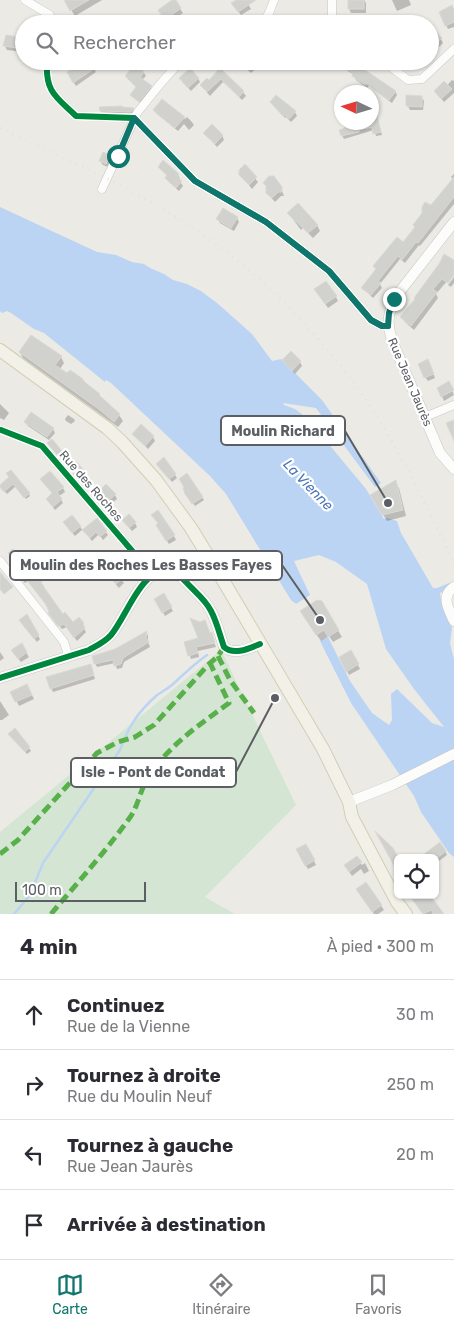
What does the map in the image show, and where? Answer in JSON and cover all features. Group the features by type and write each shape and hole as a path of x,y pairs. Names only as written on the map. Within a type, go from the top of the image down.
{"main road":[{"path":"0,350 107,428 150,474 190,528 323,749 349,802 352,817 397,902 407,914"},
{"path":"349,802 357,810 394,883"},
{"path":"401,899 407,914"}],"street":[{"path":"25,0 48,15"},
{"path":"268,15 274,0"},
{"path":"332,0 332,15"},
{"path":"439,63 454,49"},
{"path":"46,70 51,92 76,116 134,118 195,181 266,222 329,271 371,320 382,326 388,326"},
{"path":"102,189 134,118 173,70"},
{"path":"394,70 408,80 422,79 432,70"},
{"name":"Rue Jean Jaurès","path":"453,468 440,453 393,344 388,326 389,313 394,299 454,222"},
{"path":"425,417 454,404"},
{"name":"Rue des Roches","path":"1,430 42,446 152,574"},
{"path":"0,562 64,642 68,655"},
{"path":"0,678 68,655 89,650 110,637 138,590 152,574 167,571 175,572 181,577 211,611 224,647 227,650 234,652 260,644"},
{"path":"454,587 446,596 445,603 454,621"},
{"path":"349,802 392,785 454,754"}],"green space":[{"path":"221,650 296,805 205,897 235,914 0,914 0,832"}],"water":[{"name":"La Vienne","path":"0,207 97,252 116,255 132,262 144,264 173,280 201,291 252,334 272,361 281,359 322,400 381,483 375,487 316,408 283,403 307,418 366,489 384,519 397,521 401,533 433,588 449,583 451,587 440,593 442,606 452,628 450,643 454,660 454,857 449,853 421,812 414,796 351,703 320,641 328,637 350,681 372,713 389,725 392,720 391,694 397,689 432,723 444,727 386,649 367,584 336,562 319,555 294,561 310,595 296,604 291,600 226,494 210,476 111,383 106,380 105,382 44,333 34,329 7,311 2,313 0,311"}],"building":[{"path":"64,0 89,0 70,11"},
{"path":"172,0 176,0 181,8 172,15 162,15 158,10"},
{"path":"236,0 256,0 238,12 231,3"},
{"path":"348,0 364,0 364,9 348,9"},
{"path":"452,5 454,22 445,26 439,12"},
{"path":"6,35 15,36 15,48 3,46"},
{"path":"70,70 92,70 73,83 67,72"},
{"path":"130,70 142,70 144,72 140,77 152,86 139,102 130,95 136,87 125,76"},
{"path":"188,70 192,70 199,78 188,88 179,78"},
{"path":"218,70 222,70 244,91 239,97 221,79 207,92 200,85 207,78 209,80"},
{"path":"349,70 365,70 396,91 389,100 379,93 379,85 369,85 366,83 365,85 352,76 353,73"},
{"path":"444,81 452,89 441,99 434,91"},
{"path":"276,95 296,111 289,119 283,116 270,102"},
{"path":"406,95 422,96 422,107 406,106"},
{"path":"162,99 185,117 175,128 153,110"},
{"path":"122,106 134,108 131,112 100,111 99,107"},
{"path":"212,124 223,135 215,144 203,133"},
{"path":"379,124 381,132 373,134 372,130 379,130"},
{"path":"339,130 359,130 359,132 341,136"},
{"path":"103,152 110,155 106,164 99,161"},
{"path":"163,160 179,174 177,177 182,181 176,188 165,178 167,175 158,167"},
{"path":"245,164 257,177 249,185 239,175 239,170"},
{"path":"269,176 274,176 282,187 282,192 278,192 272,198 266,193 266,186 263,183"},
{"path":"454,177 454,197 418,243 416,242 402,260 398,256 378,281 381,283 371,295 361,288 376,269 373,266 397,237 403,242 415,227 413,225 422,213 422,207 425,202 431,205"},
{"path":"298,203 318,225 308,233 287,213"},
{"path":"223,208 238,217 231,228 216,219"},
{"path":"444,254 454,260 454,275 448,283 442,279 433,289 437,292 411,326 400,317 415,299"},
{"path":"326,281 337,296 325,304 314,289"},
{"path":"31,335 62,356 55,365 67,373 70,370 83,379 120,414 114,422 19,352"},
{"path":"291,351 301,361 292,371 282,360"},
{"path":"428,359 434,374 424,378 418,364"},
{"path":"449,381 454,390 441,397 437,388"},
{"path":"31,412 54,428 47,437 24,422"},
{"path":"454,420 454,441 446,423"},
{"path":"141,424 154,436 145,446 132,434"},
{"path":"52,439 74,465 77,462 85,472 78,479 47,443"},
{"path":"164,457 176,474 169,479 156,464"},
{"path":"11,470 30,493 24,498 13,484 4,492 0,487 9,477 6,473"},
{"path":"50,471 64,487 57,492 62,499 53,507 46,499 52,493 40,479"},
{"path":"187,473 203,497 192,504 185,494 184,487 179,479"},
{"path":"396,480 403,510 382,515 370,495"},
{"path":"106,484 116,494 107,502 98,492"},
{"path":"158,510 175,535 166,541 156,525 158,523 151,515"},
{"path":"129,514 136,522 129,528 122,520"},
{"path":"72,515 81,526 72,533 63,522"},
{"path":"97,518 107,531 100,537 96,532 90,538 82,530"},
{"path":"13,549 25,563 27,561 63,614 65,612 73,622 79,617 84,623 85,628 74,638 64,624 58,626 48,613 49,611 45,603 25,578 22,580 16,572 20,568 8,553"},
{"path":"116,570 123,578 116,584 109,576"},
{"path":"0,572 13,587 4,594 0,589"},
{"path":"164,593 172,607 162,613 154,599"},
{"path":"317,600 322,601 339,630 328,637 324,630 316,635 300,611"},
{"path":"27,614 39,635 34,639 19,620"},
{"path":"190,618 200,622 205,620 210,633 212,632 215,643 196,647 198,653 188,656 184,642 198,638"},
{"path":"147,631 146,638 149,642 123,658 121,664 114,666 113,660 94,664 92,656 115,649"},
{"path":"22,643 27,652 18,659 11,650"},
{"path":"351,650 359,664 346,672 339,657"},
{"path":"91,664 94,675 50,689 46,677"},
{"path":"27,684 32,695 15,702 10,692"},
{"path":"15,728 30,747 25,752 8,734"},
{"path":"375,831 393,848 396,854 394,854 394,866"},
{"path":"440,842 446,851 439,856 439,854 424,854"},
{"path":"306,844 315,860 305,866 296,849"},
{"path":"357,856 362,862 349,872 344,865"},
{"path":"366,882 382,905 372,912 356,889"},
{"path":"412,899 433,899 444,914 434,914 431,910 423,914"}],"waterway":[{"path":"14,914 30,895 43,863 120,750 130,727 139,714 156,696 207,655"}],"railway":[{"path":"0,128 67,159 155,204 232,256 283,301 329,352 370,406 404,463 454,563"}],"marked path":[{"path":"0,854 18,840 97,753 118,742 135,737 154,725 218,656 224,647"},
{"path":"218,656 230,680 254,713"},
{"path":"51,914 122,829 131,816 146,781 163,758 183,738 229,703 210,663"}],"cycle path":[{"path":"47,70 48,80 53,93 76,116 134,118 195,181 266,222 329,271 371,320 382,326 388,326"},
{"path":"1,430 42,446 152,574"},
{"path":"0,678 89,650 103,642 118,625 142,586 151,576 162,571 173,572 186,582 206,603 215,620 224,647 228,650 237,651 260,644"}],"place":[{"name":"Moulin Richard","path":"388,503"},
{"name":"Moulin des Roches Les Basses Fayes","path":"320,620"},
{"name":"Isle - Pont de Condat","path":"275,698"}],"route":[{"path":"118,156 134,118 195,181 266,222 329,271 371,320 382,326 388,326 389,313 394,299"}]}
